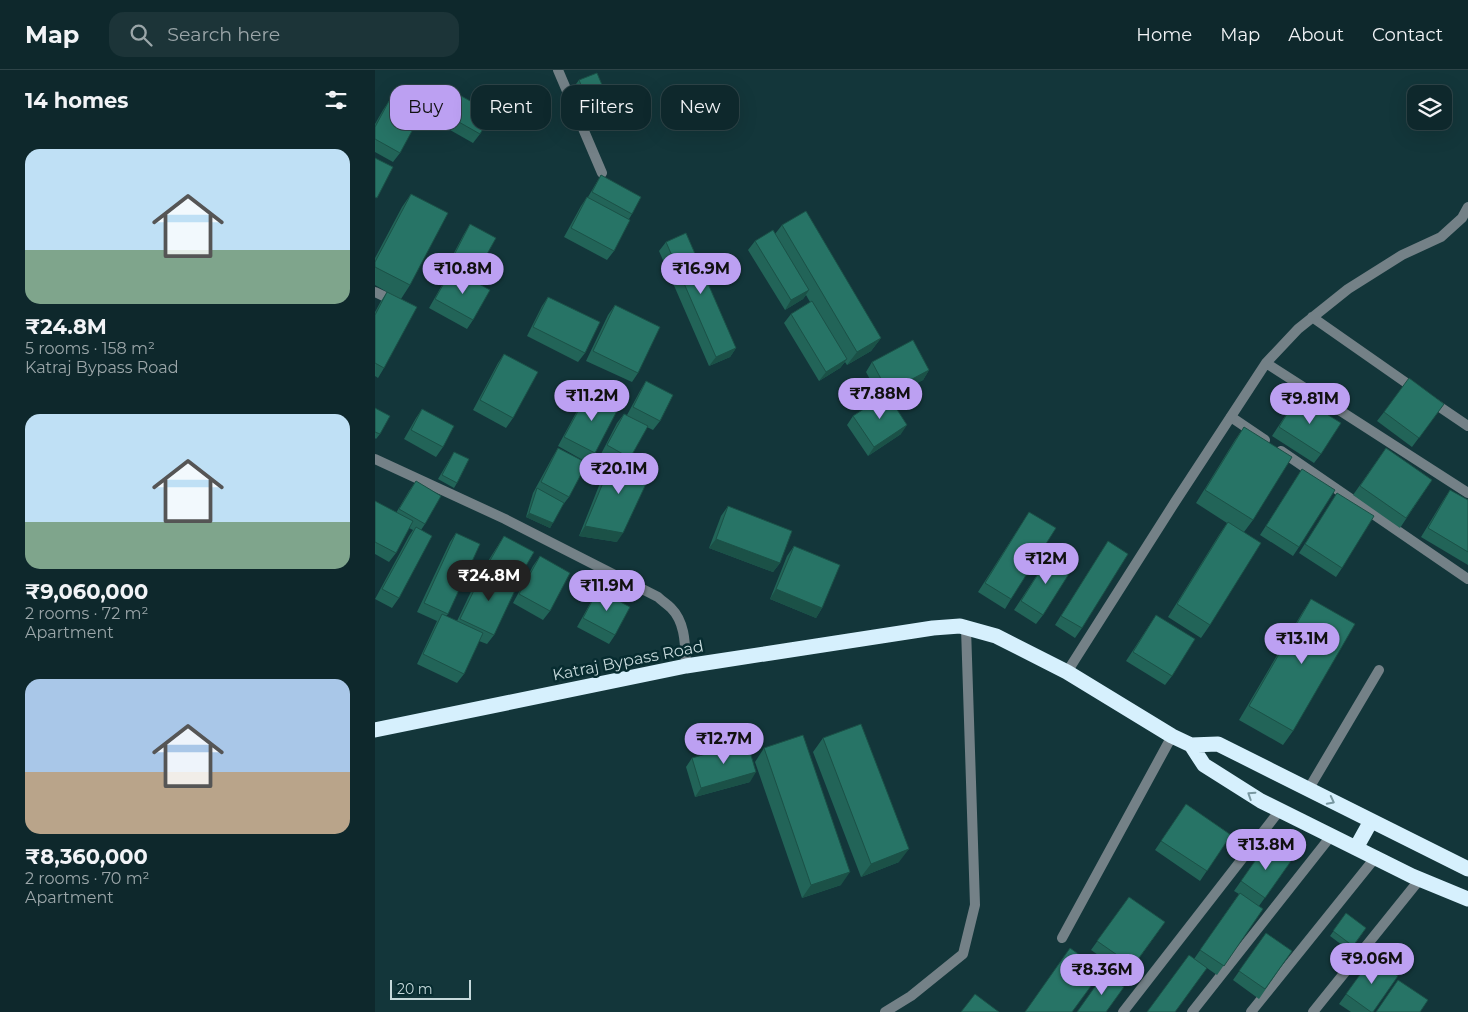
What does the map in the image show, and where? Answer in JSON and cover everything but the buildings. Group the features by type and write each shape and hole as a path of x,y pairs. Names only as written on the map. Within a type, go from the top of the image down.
{"highway":[{"name":"Katraj Bypass Road","path":"375,730 686,666 933,628 960,626 996,636 1067,672 1172,736 1191,745"},
{"path":"1191,745 1218,744 1468,869"},
{"path":"1191,745 1204,765 1261,801 1375,858 1468,899"},
{"path":"1356,848 1371,821"}],"street":[{"path":"558,70 602,173"},
{"path":"1067,672 1266,363 1298,329 1348,289 1403,255 1441,237 1462,218 1468,208"},
{"path":"375,292 401,304"},
{"path":"1312,317 1468,426"},
{"path":"1266,363 1468,493"},
{"path":"1231,417 1468,579"},
{"path":"375,458 505,519 658,597 673,609 679,621 685,636 686,666"},
{"path":"885,1012 911,996 963,954 975,905 966,628"},
{"path":"1309,790 1379,670"},
{"path":"1062,938 1172,736"},
{"path":"1123,1012 1280,810"},
{"path":"1193,1012 1331,836"},
{"path":"1251,1012 1375,858"},
{"path":"1313,1012 1420,879"}]}
